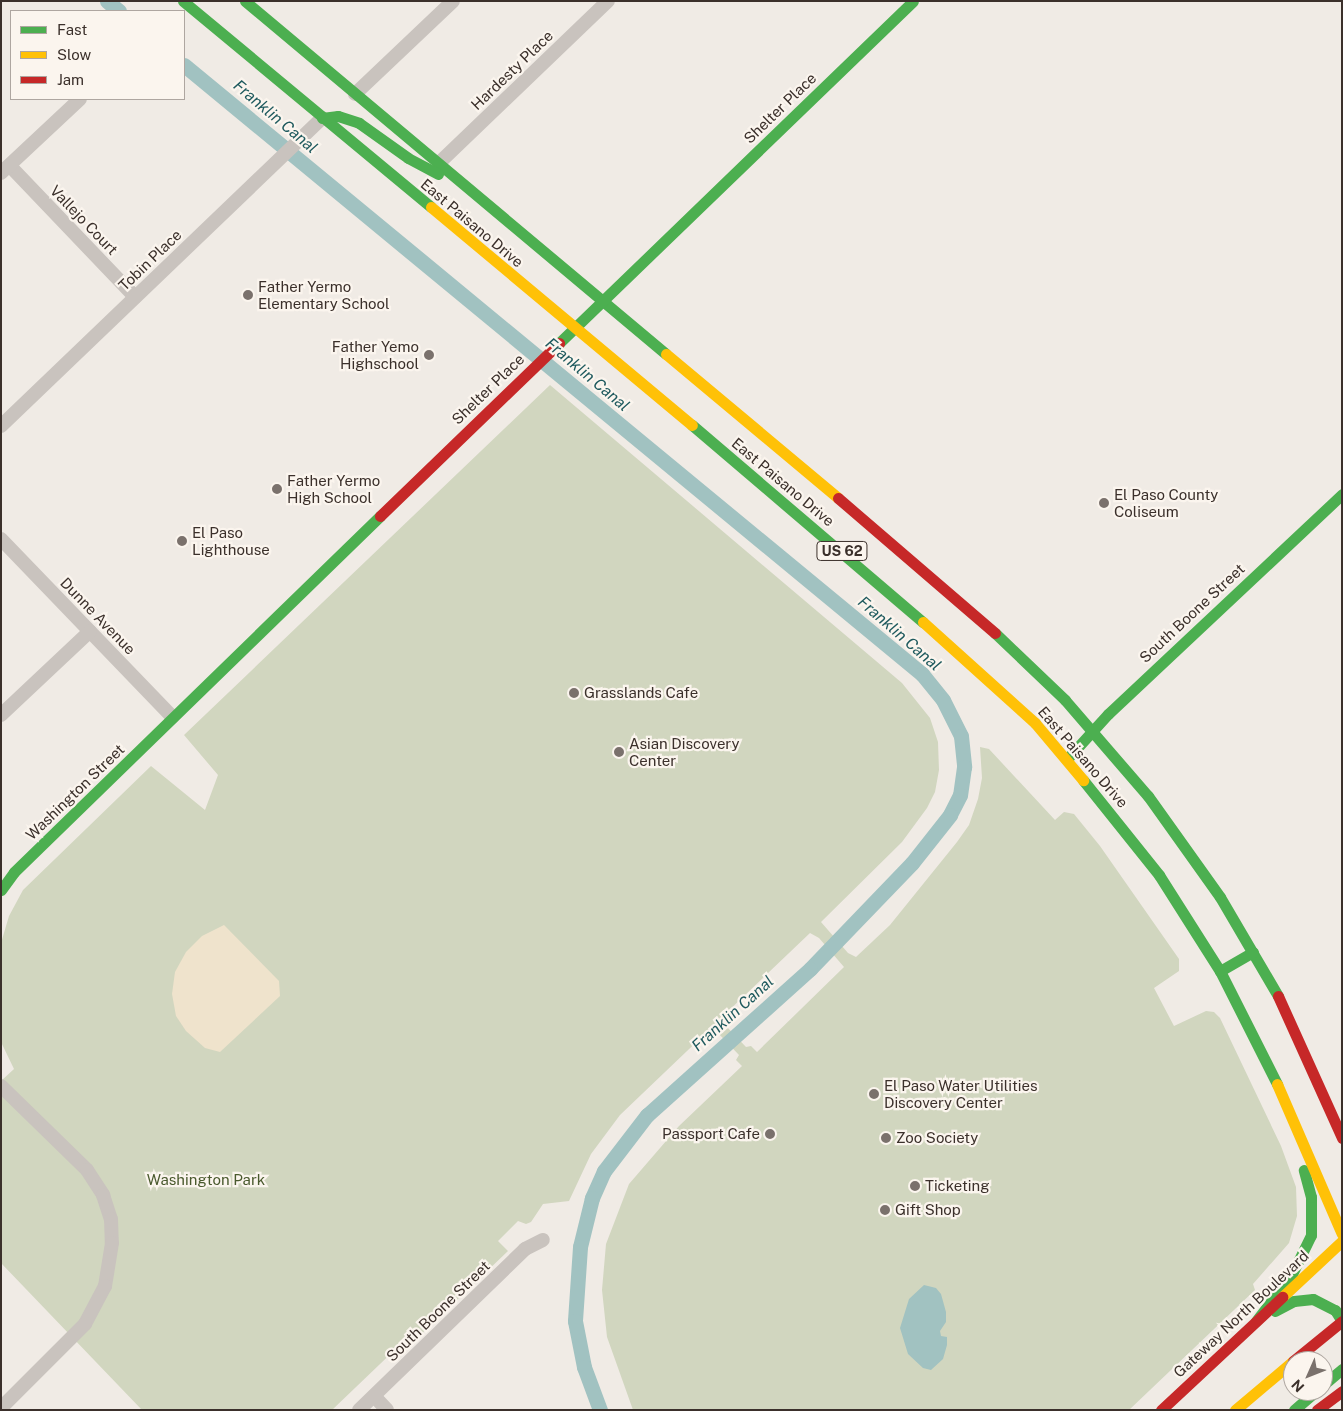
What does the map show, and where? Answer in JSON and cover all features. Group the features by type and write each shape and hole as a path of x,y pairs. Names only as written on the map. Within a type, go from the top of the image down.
{"main road":[{"name":"East Paisano Drive","path":"183,1 868,572 998,688 1067,759 1159,875 1220,971 1264,1054 1342,1234"},
{"name":"East Paisano Drive","path":"244,1 976,616 1039,673 1093,730 1159,812 1220,897 1289,1018 1342,1138"},
{"name":"Shelter Place","path":"172,717 573,327 913,1"},
{"path":"322,118 349,118 425,168 462,183"},
{"name":"South Boone Street","path":"1067,759 1093,730 1342,494"},
{"name":"Washington Street","path":"1,890 14,872 172,717"},
{"path":"1220,971 1253,952"},
{"path":"1331,1110 1342,1123"},
{"path":"1256,1321 1292,1274 1311,1235 1311,1197 1294,1121"},
{"name":"Gateway North Boulevard","path":"1161,1410 1342,1241"},
{"path":"1256,1321 1294,1301 1313,1299 1335,1310 1342,1321 1305,1351"},
{"path":"1235,1410 1283,1369"},
{"path":"1317,1410 1342,1391"},
{"path":"1294,1410 1304,1401"}],"street":[{"path":"355,94 453,1"},
{"name":"Hardesty Place","path":"439,163 608,1"},
{"path":"5,170 79,100"},
{"name":"Tobin Place","path":"1,426 322,118"},
{"name":"Vallejo Court","path":"5,170 135,297"},
{"name":"Dunne Avenue","path":"1,539 172,717"},
{"path":"1,715 90,631"},
{"path":"1,1408 85,1324 105,1286 112,1243 111,1219 103,1194 87,1170 2,1087"},
{"name":"South Boone Street","path":"359,1410 525,1249 543,1240"},
{"path":"374,1396 387,1410"}],"green space":[{"name":"Washington Park","path":"550,385 902,683 930,718 938,742 939,770 935,792 927,808 902,842 821,922 848,953 856,957 890,925 969,825 978,799 982,778 980,747 989,749 1055,820 1064,812 1074,814 1100,846 1179,959 1179,971 1154,988 1174,1026 1206,1011 1214,1012 1220,1018 1281,1146 1296,1187 1297,1216 1289,1243 1253,1284 1255,1290 1129,1410 633,1410 607,1337 602,1290 606,1244 629,1184 679,1126 742,1066 736,1060 739,1055 717,1032 713,1034 709,1030 620,1115 591,1154 569,1201 543,1204 531,1222 526,1224 518,1221 498,1241 508,1251 411,1344 403,1342 332,1410 142,1410 1,1263 1,1081 14,1069 1,1042 1,943 9,916 23,890 151,766 205,810 218,775 184,735","holes":["810,933 819,938 844,967 757,1052 751,1046 746,1047 726,1026 723,1016"]}],"sand":[{"path":"224,925 279,981 280,996 220,1052 205,1048 186,1031 176,1016 172,994 175,972 186,952 202,936"}],"water":[{"path":"924,1285 936,1288 941,1294 946,1312 946,1322 940,1331 941,1336 947,1337 947,1345 943,1359 931,1370 923,1368 908,1354 900,1328 909,1299"}],"waterway":[{"name":"Franklin Canal","path":"107,1 118,10"},
{"name":"Franklin Canal","path":"185,66 922,674 943,700 961,736 964,767 960,795 950,815 912,863 810,969 647,1115 604,1171 592,1198 580,1247 575,1321 584,1367 600,1410"}],"traffic: fast":[{"path":"183,1 431,207"},
{"path":"245,1 666,354"},
{"path":"559,343 913,1"},
{"path":"322,118 338,116 359,123 408,158 438,174"},
{"path":"692,425 923,622"},
{"path":"1067,759 1108,714 1342,494"},
{"path":"1,890 14,872 380,516"},
{"path":"995,633 1065,700 1148,796 1220,897 1278,996"},
{"path":"1083,780 1159,875 1220,971 1277,1084"},
{"path":"1220,971 1253,952"},
{"path":"1256,1321 1292,1274 1311,1235 1311,1197 1304,1170"},
{"path":"1275,1311 1294,1301 1313,1299 1335,1310 1342,1321"},
{"path":"1333,1377 1342,1369"},
{"path":"1294,1410 1304,1401"}],"traffic: slow":[{"path":"431,207 692,425"},
{"path":"666,354 838,498"},
{"path":"923,622 1035,723 1083,780"},
{"path":"1277,1084 1342,1234"},
{"path":"1282,1297 1342,1241"},
{"path":"1235,1410 1283,1369"}],"traffic: jam":[{"path":"380,516 559,343"},
{"path":"838,498 995,633"},
{"path":"1278,996 1342,1138"},
{"path":"1161,1410 1282,1297"},
{"path":"1305,1351 1342,1321"},
{"path":"1317,1410 1342,1391"}],"place":[{"name":"Father Yermo Elementary School","path":"248,295"},
{"name":"Father Yemo Highschool","path":"429,355"},
{"name":"Father Yermo High School","path":"277,489"},
{"name":"El Paso County Coliseum","path":"1104,503"},
{"name":"El Paso Lighthouse","path":"182,541"},
{"name":"Grasslands Cafe","path":"574,693"},
{"name":"Asian Discovery Center","path":"619,752"},
{"name":"El Paso Water Utilities Discovery Center","path":"874,1094"},
{"name":"Passport Cafe","path":"770,1134"},
{"name":"Zoo Society","path":"886,1138"},
{"name":"Ticketing","path":"915,1186"},
{"name":"Gift Shop","path":"885,1210"}]}
